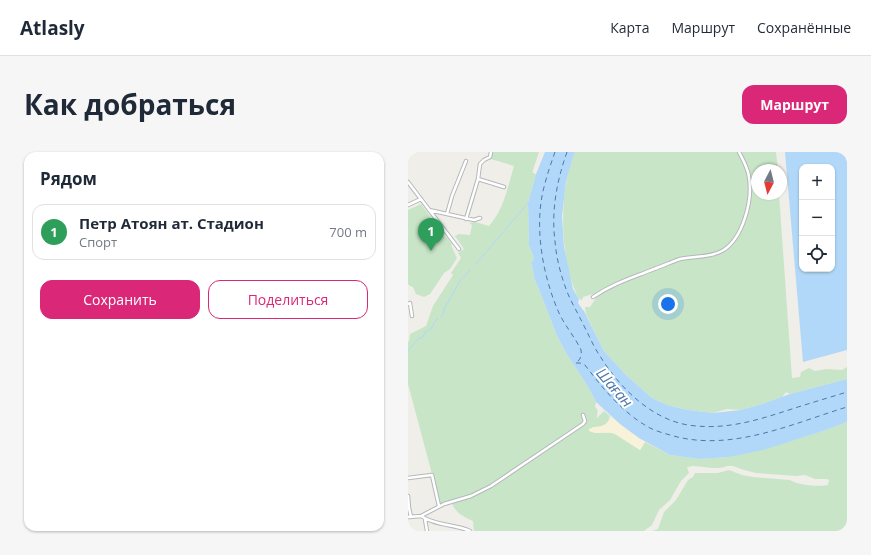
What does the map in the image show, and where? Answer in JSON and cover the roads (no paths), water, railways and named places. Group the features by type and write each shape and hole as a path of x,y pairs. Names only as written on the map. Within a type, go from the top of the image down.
{"street":[{"path":"466,218 478,179 480,164 490,157 491,152"},
{"path":"594,297 608,287 624,280 679,260 715,254 725,249 737,236 744,223 749,196 750,186 748,172 739,152"},
{"path":"447,214 452,196 466,161"},
{"path":"478,179 504,187"},
{"path":"408,182 458,249"},
{"path":"408,205 421,199"},
{"path":"429,210 474,220 480,218"},
{"path":"408,304 410,303 412,316"},
{"path":"408,496 409,517 421,516 439,506 471,496 491,486 583,424 585,421 583,415"},
{"path":"408,478 432,474 439,506"},
{"path":"421,516 439,524 470,531"},
{"path":"425,519 427,531"}],"water":[{"name":"Шаған","path":"545,152 575,152 566,182 562,216 564,247 573,289 579,299 578,303 584,311 604,351 626,375 652,398 667,405 688,410 713,413 741,410 790,394 847,379 847,422 763,450 729,457 700,459 670,455 639,438 620,424 596,402 587,385 566,353 557,336 534,277 531,263 534,258 529,246 528,203 536,174"},
{"path":"785,152 847,152 847,350 803,362"}],"waterway":[{"path":"476,264 528,203"},
{"path":"441,317 460,281 470,270"},
{"path":"408,351 418,339 423,337 425,332 431,329 438,319"}],"place":[{"name":"Петр Атоян ат. Стадион","path":"431,251"}]}
